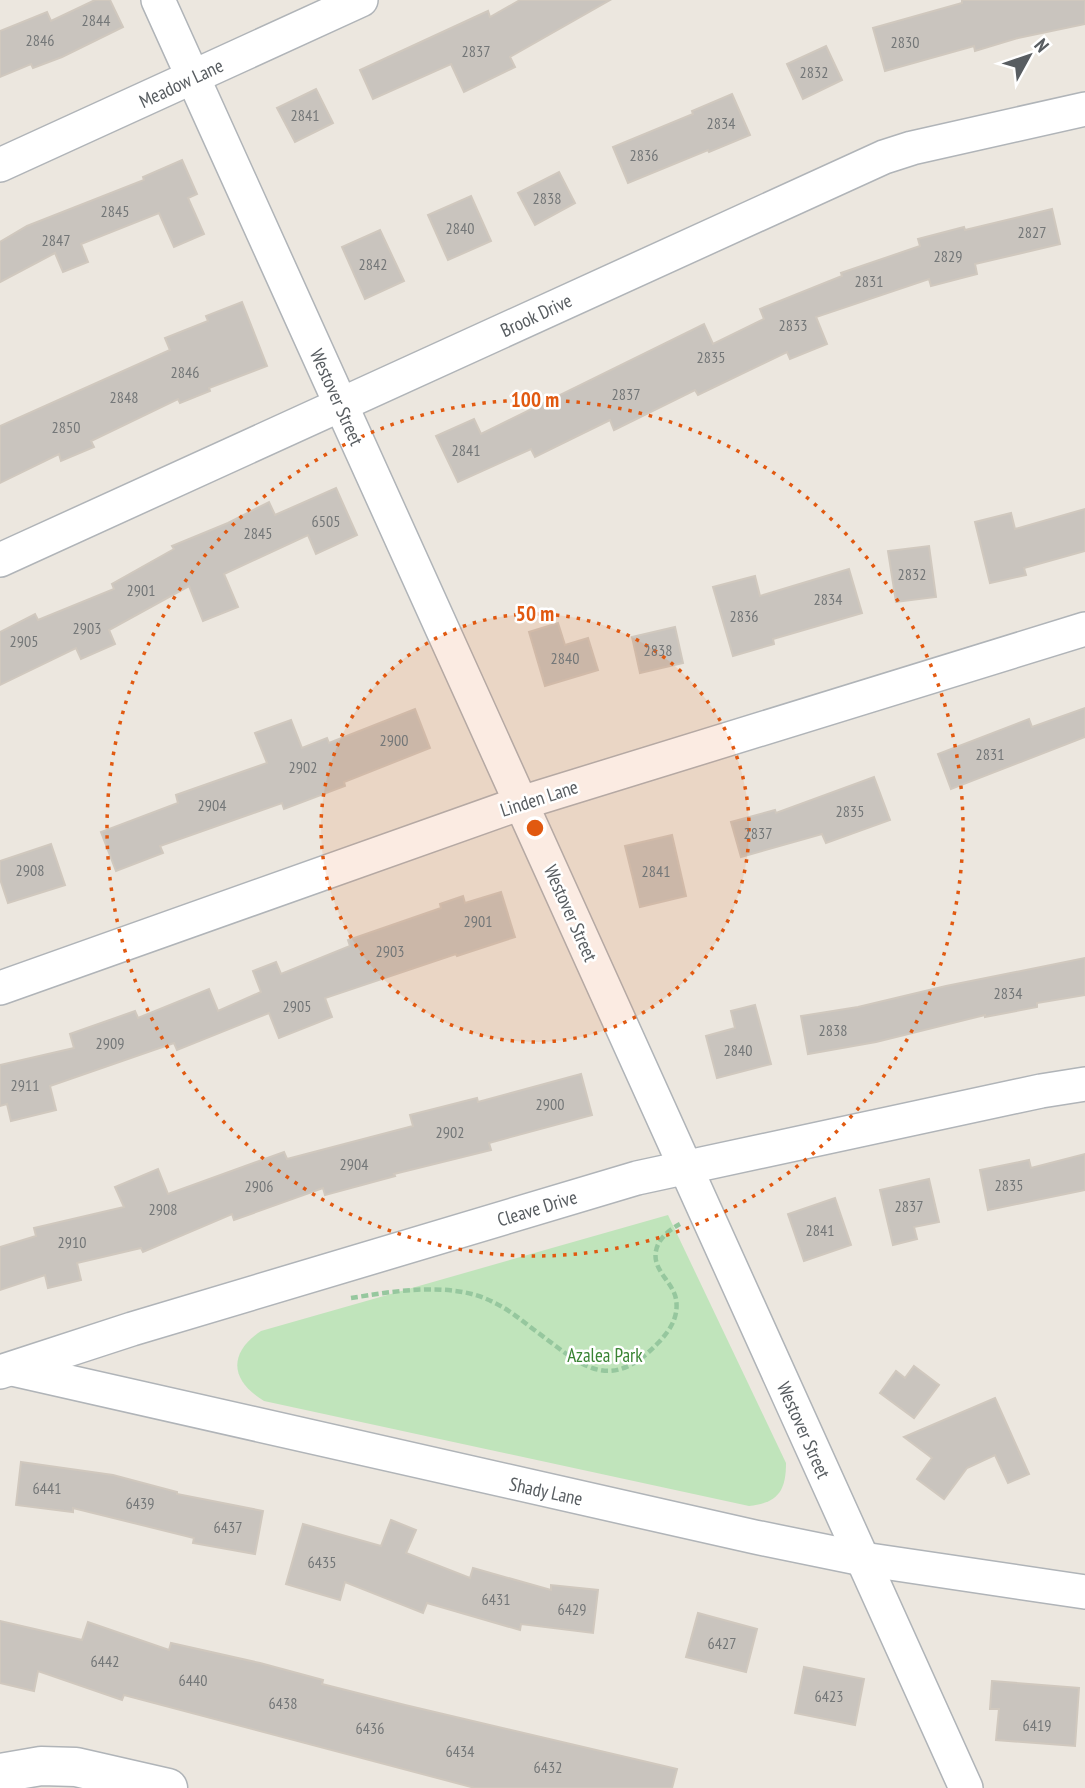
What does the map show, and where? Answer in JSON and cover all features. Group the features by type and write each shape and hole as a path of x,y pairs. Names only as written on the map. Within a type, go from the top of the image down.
{"street":[{"name":"Westover Street","path":"158,0 966,1788"},
{"name":"Meadow Lane","path":"0,165 361,0"},
{"name":"Brook Drive","path":"0,560 884,157 925,145 1085,109"},
{"name":"Linden Lane","path":"0,988 521,803 1085,629"},
{"name":"Cleave Drive","path":"6,1371 132,1329 637,1178 1041,1091 1085,1084"},
{"name":"Shady Lane","path":"6,1371 863,1559 1085,1592"},
{"path":"0,1773 41,1766 76,1767 168,1788"}],"path":[{"path":"350,1298 391,1292 449,1289 490,1300 579,1363 608,1373 627,1368 650,1352 673,1327 676,1301 656,1264 655,1254 659,1242 672,1228 706,1212"}],"green space":[{"name":"Azalea Park","path":"668,1215 786,1463 782,1489 767,1502 749,1506 264,1401 245,1385 240,1376 237,1367 242,1349 261,1331"}],"building":[{"path":"95,0 110,0 123,27 62,57 33,68 31,64 0,77 0,31 47,12 51,21"},
{"path":"520,0 610,0 510,57 515,67 464,92 451,64 373,99 360,70 488,11 490,17"},
{"path":"962,0 1085,0 1085,24 1018,38 975,51 974,46 885,71 873,28 962,3"},
{"path":"826,46 842,80 803,99 787,64"},
{"path":"316,89 333,123 295,142 277,108"},
{"path":"732,94 750,135 628,183 613,147 693,114 692,111"},
{"path":"182,160 197,194 188,198 204,234 174,247 159,213 81,244 88,262 63,272 55,253 0,282 0,242 27,226 144,180 143,177"},
{"path":"559,172 575,203 535,225 518,193"},
{"path":"471,196 491,241 448,260 428,215"},
{"path":"1052,209 1060,244 975,264 977,274 931,286 929,279 816,317 827,344 790,359 787,352 698,395 695,390 614,430 610,420 535,457 531,449 458,482 436,436 474,419 481,434 704,324 713,344 764,319 760,309 842,276 841,273 920,246 918,239"},
{"path":"380,230 404,281 365,299 342,247"},
{"path":"242,302 267,366 209,388 210,391 180,403 178,399 91,441 94,447 61,461 59,454 0,483 0,426 170,350 165,338 208,321 206,316"},
{"path":"336,488 357,535 316,554 308,535 224,574 238,607 203,621 189,586 109,630 115,644 81,659 76,648 0,685 0,632 35,614 38,620 114,589 112,584 174,549 172,546 228,523 269,502 275,515"},
{"path":"1085,509 1085,551 1024,568 1026,575 990,583 975,522 1011,513 1015,529"},
{"path":"929,546 936,597 896,602 888,551"},
{"path":"849,569 862,613 773,639 774,644 733,656 713,587 755,576 760,596"},
{"path":"558,623 565,645 588,638 598,670 545,686 529,632"},
{"path":"675,627 683,663 640,673 632,637"},
{"path":"1085,708 1085,737 951,789 938,754 1029,719 1032,727"},
{"path":"415,709 430,748 344,782 345,786 284,809 282,803 160,846 163,853 116,871 101,832 178,803 176,795 267,763 255,733 291,720 302,748 327,738 329,743"},
{"path":"874,777 890,820 826,843 822,834 741,857 731,822 775,810 776,813"},
{"path":"672,835 686,896 640,907 625,846"},
{"path":"51,844 65,885 8,903 0,879 0,861"},
{"path":"501,892 515,937 325,998 332,1017 279,1038 269,1013 177,1050 174,1043 50,1086 56,1110 11,1121 7,1104 0,1106 0,1065 74,1048 70,1034 135,1011 138,1018 209,989 218,1011 261,992 253,971 276,962 281,974 350,946 348,940 441,908 440,904 463,896 465,903"},
{"path":"1085,958 1085,995 1037,1003 1037,1007 985,1015 876,1042 808,1054 801,1016 858,1007"},
{"path":"755,1005 771,1064 717,1078 706,1036 735,1028 731,1011"},
{"path":"581,1074 592,1115 489,1143 491,1150 394,1174 395,1176 325,1195 323,1188 234,1220 232,1214 143,1252 141,1248 77,1263 81,1280 48,1288 45,1275 0,1290 0,1247 36,1236 34,1228 124,1207 115,1187 158,1169 168,1194 284,1152 287,1159 413,1126 410,1115 477,1098 478,1102"},
{"path":"1085,1154 1085,1190 988,1210 980,1170 1029,1160 1031,1168"},
{"path":"929,1179 939,1222 914,1227 917,1239 893,1245 880,1190"},
{"path":"835,1198 851,1245 804,1261 788,1214"},
{"path":"914,1366 939,1385 914,1418 880,1393 896,1371 905,1378"},
{"path":"995,1398 1029,1474 1008,1483 995,1455 967,1468 944,1499 917,1479 932,1458 904,1437"},
{"path":"21,1462 113,1475 177,1494 263,1511 255,1554 193,1543 194,1538 73,1508 73,1512 16,1505"},
{"path":"391,1520 416,1530 406,1553 470,1578 473,1568 551,1590 551,1585 598,1590 593,1633 521,1624 520,1630 427,1603 423,1613 345,1582 340,1600 286,1584 303,1524 381,1546"},
{"path":"698,1613 757,1629 746,1672 686,1657"},
{"path":"0,1621 82,1640 88,1622 169,1650 171,1643 260,1663 323,1680 322,1684 677,1769 672,1788 475,1788 124,1695 122,1700 38,1671 34,1691 0,1683"},
{"path":"804,1667 864,1679 855,1725 795,1713"},
{"path":"992,1681 1079,1688 1075,1746 996,1740 999,1709 990,1709"}]}
